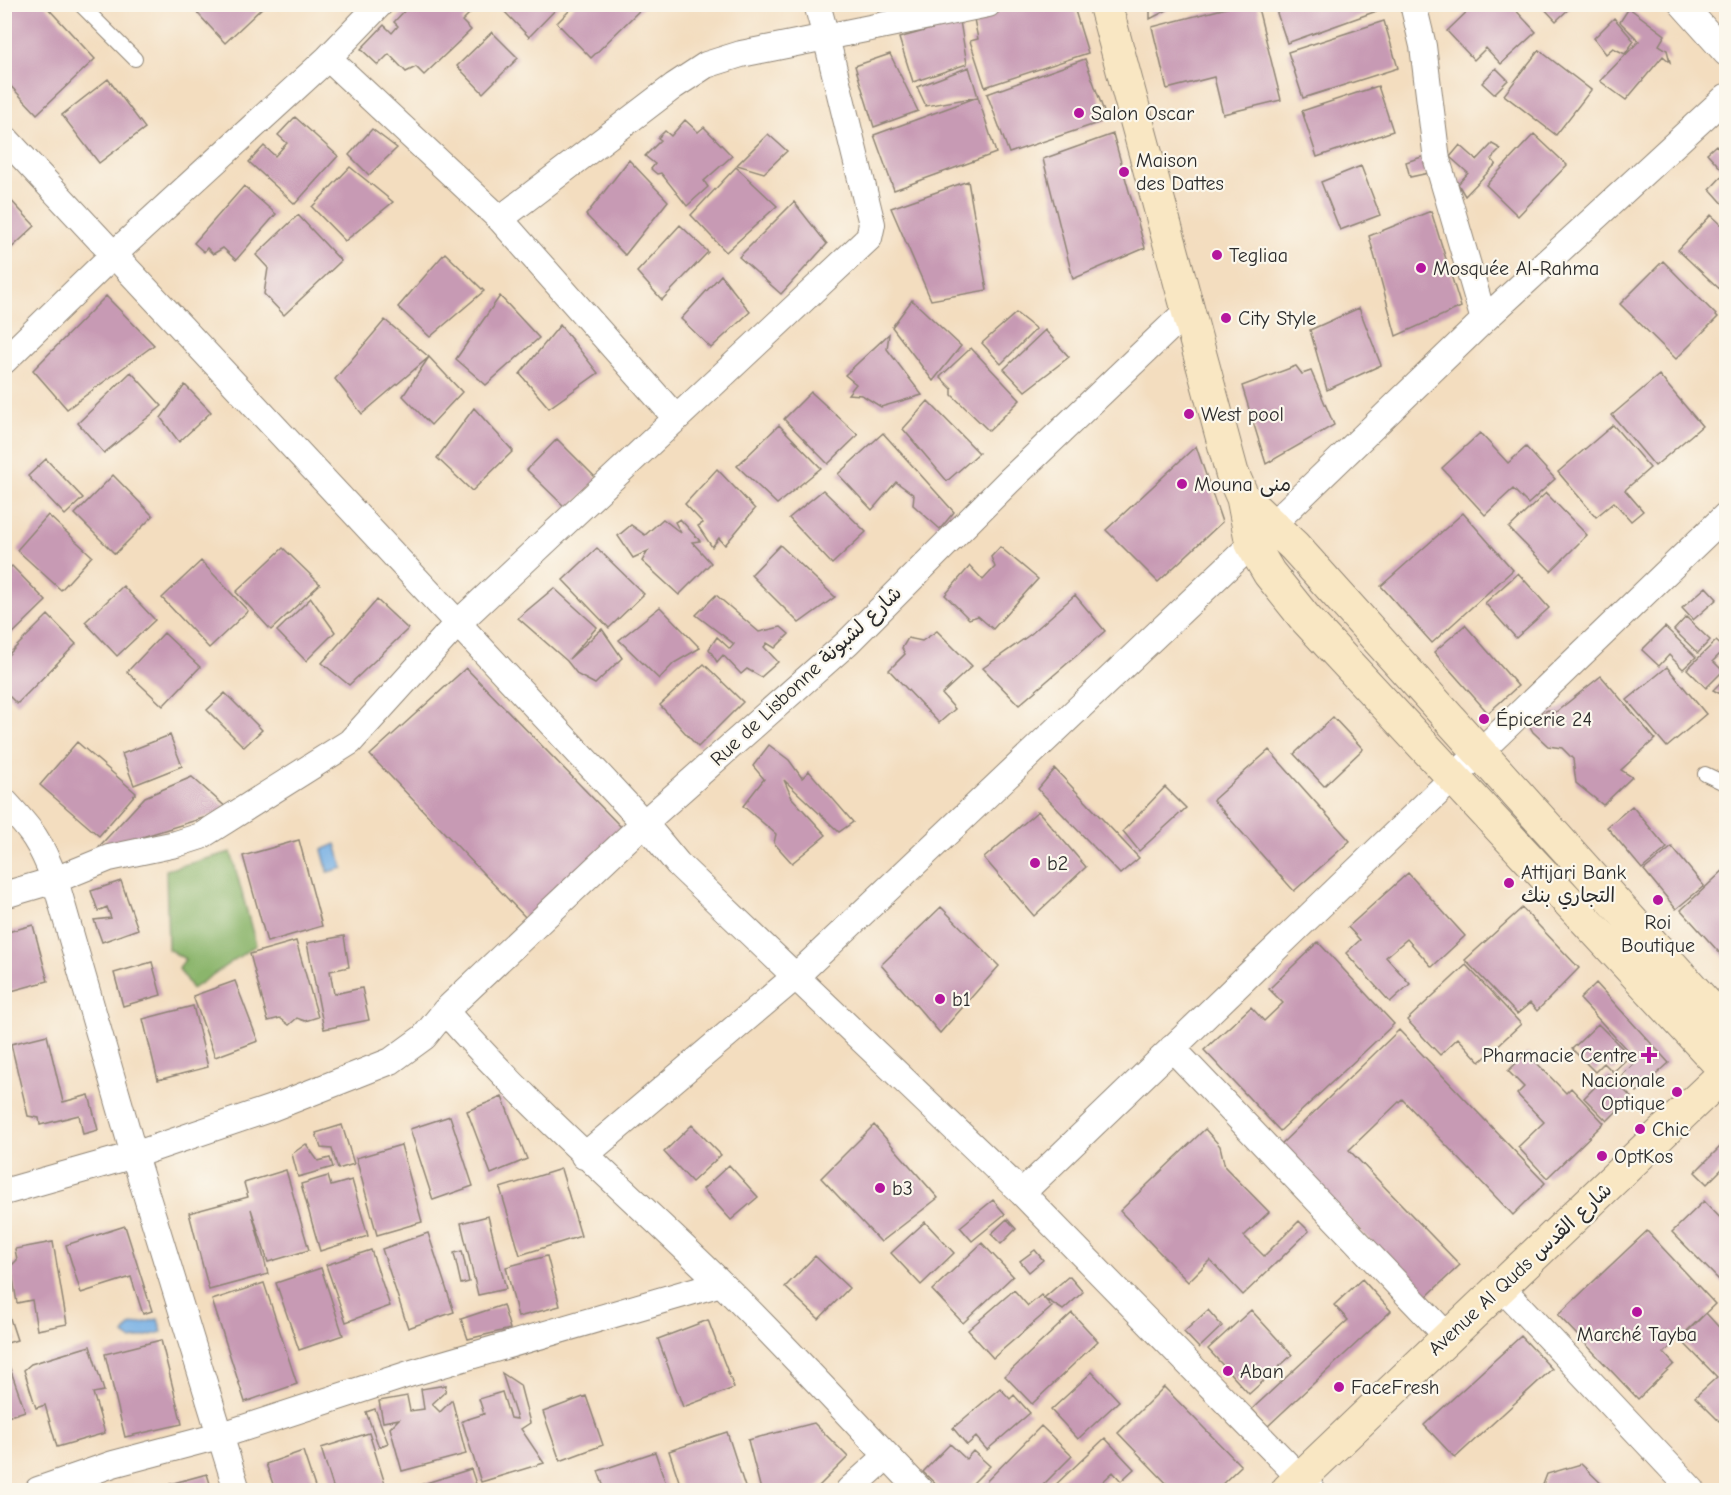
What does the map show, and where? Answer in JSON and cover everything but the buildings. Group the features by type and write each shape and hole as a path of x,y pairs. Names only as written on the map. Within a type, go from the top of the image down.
{"street":[{"path":"4,361 113,255 328,58 380,4"},
{"path":"4,895 55,880 109,858 176,844 201,836 224,824 350,742 456,625 869,238 872,224 817,4"},
{"path":"500,219 674,86 706,65 741,54 988,4"},
{"path":"1105,4 1232,473 1262,534 1479,753 1726,1026"},
{"path":"1413,4 1423,46 1437,160 1484,320"},
{"path":"1682,4 1726,53"},
{"path":"328,58 500,219 676,418"},
{"path":"584,1156 795,977 1484,320 1726,97"},
{"path":"4,137 456,625 644,823 678,864 1022,1193 1300,1486"},
{"name":"Rue de Lisbonne شارع لشبونة","path":"4,1192 134,1155 272,1108 391,1061 424,1037 445,1011 644,823 848,644 1010,480 1187,310"},
{"path":"1022,1193 1726,515"},
{"path":"1262,534 1269,573 1305,618 1632,967 1726,1072"},
{"path":"4,801 34,832 43,847 55,880 134,1155 237,1491"},
{"path":"445,1011 479,1050 584,1156 722,1283 820,1382 920,1491"},
{"path":"1172,1048 1448,1336"},
{"name":"Avenue Al Quds شارع القدس","path":"1300,1486 1448,1336 1502,1288 1726,1072"},
{"path":"38,1491 113,1464 219,1436 412,1373 722,1283"},
{"path":"1502,1288 1692,1491"},
{"path":"849,1491 887,1456"}],"lane":[{"path":"80,4 135,59"},
{"path":"1705,774 1726,784"}],"green space":[{"path":"231,852 256,945 192,989 179,969 185,959 168,949 166,870"}],"water":[{"path":"336,844 343,868 328,872 322,850"},
{"path":"158,1319 162,1332 132,1340 124,1334 130,1326"}],"place":[{"name":"Salon Oscar","path":"1079,113"},
{"name":"Maison des Dattes","path":"1124,172"},
{"name":"Tegliaa","path":"1217,255"},
{"name":"Mosquée Al-Rahma","path":"1421,268"},
{"name":"City Style","path":"1226,318"},
{"name":"West pool","path":"1189,414"},
{"name":"Mouna منى","path":"1182,484"},
{"name":"Épicerie 24","path":"1484,719"},
{"name":"b2","path":"1035,863"},
{"name":"Attijari Bank التجاري بنك","path":"1509,883"},
{"name":"Roi Boutique","path":"1658,900"},
{"name":"b1","path":"940,999"},
{"name":"Pharmacie Centre","path":"1649,1055"},
{"name":"Nacionale Optique","path":"1677,1092"},
{"name":"Chic","path":"1640,1129"},
{"name":"OptKos","path":"1602,1156"},
{"name":"b3","path":"880,1188"},
{"name":"Marché Tayba","path":"1637,1312"},
{"name":"Aban","path":"1228,1371"},
{"name":"FaceFresh","path":"1339,1387"}]}
